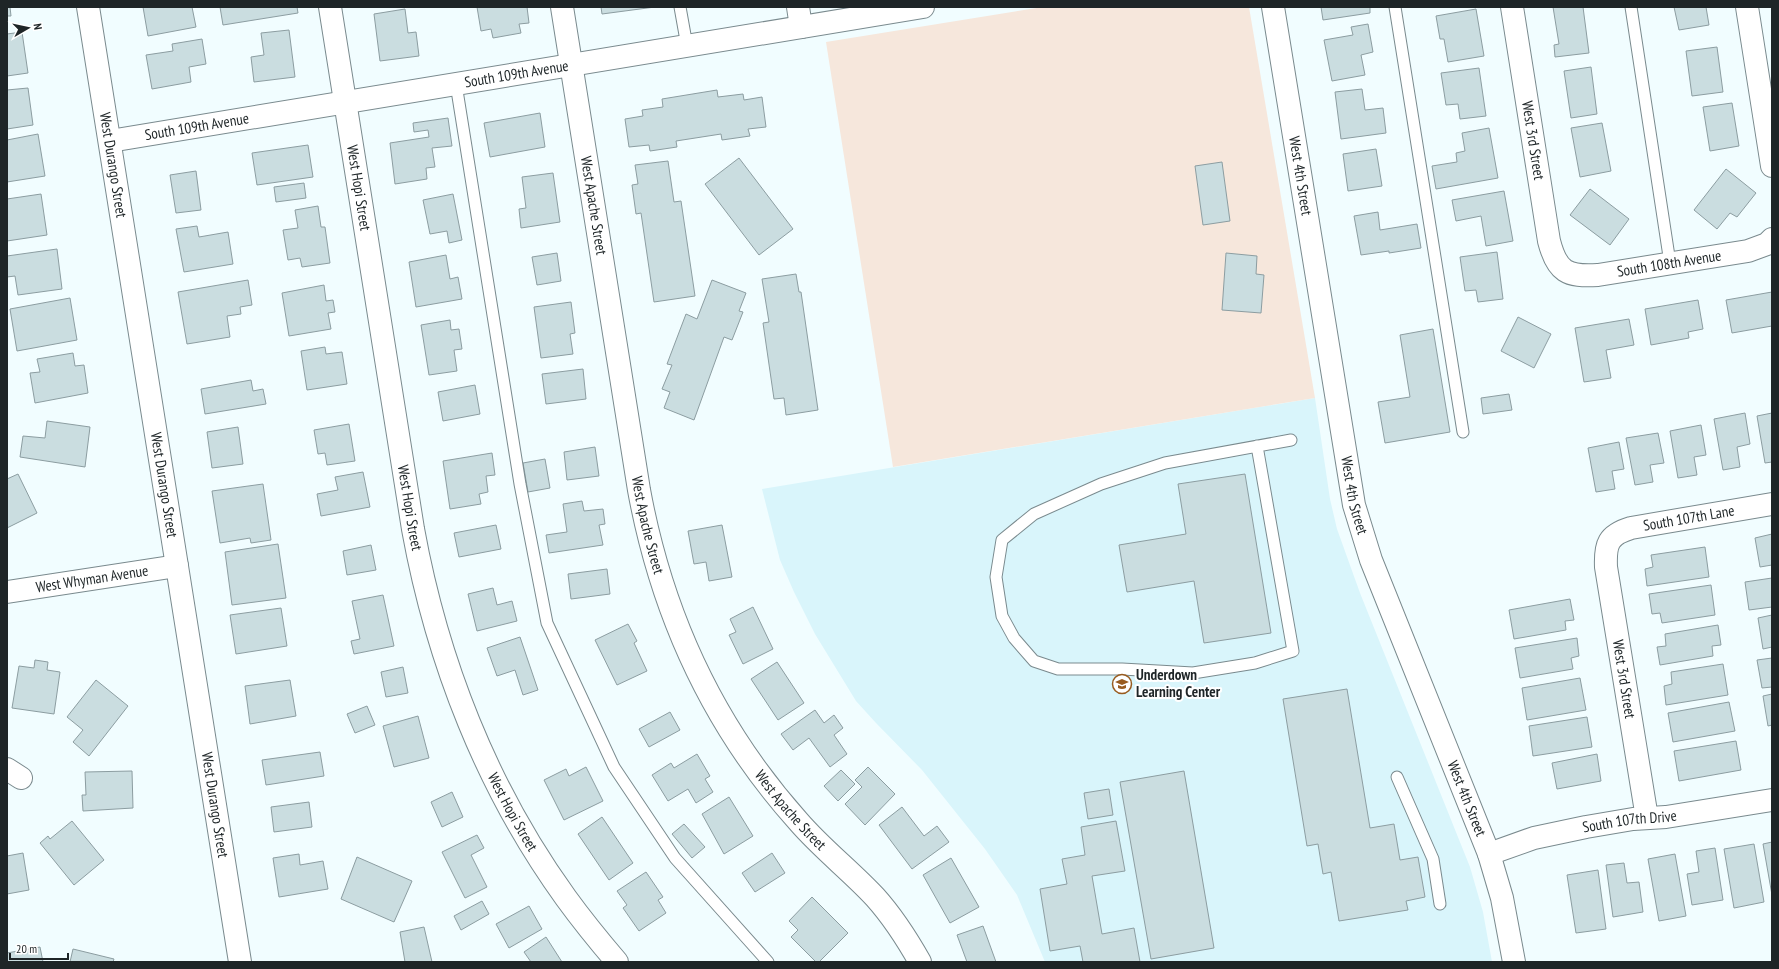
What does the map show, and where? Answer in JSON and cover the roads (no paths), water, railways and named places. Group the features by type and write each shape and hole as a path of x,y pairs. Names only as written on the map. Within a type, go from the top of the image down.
{"street":[{"name":"West Durango Street","path":"88,7 240,962"},
{"name":"West Hopi Street","path":"330,7 413,529 425,587 442,649 464,712 477,742 520,826 565,897 617,962"},
{"name":"West Apache Street","path":"562,7 643,513 661,584 680,636 715,707 760,776 812,837 875,897 901,929 920,962"},
{"name":"South 109th Avenue","path":"110,141 687,46 799,17 919,7"},
{"name":"West 4th Street","path":"1273,7 1348,471 1361,533 1489,854 1502,898 1514,962"},
{"name":"West 3rd Street","path":"1512,7 1549,241 1556,262 1563,271"},
{"path":"1747,7 1772,166"},
{"name":"South 108th Avenue","path":"1563,271 1573,275 1598,275 1670,264 1748,251 1767,244 1772,239"},
{"name":"South 107th Lane","path":"1609,540 1619,532 1631,528 1772,504"},
{"name":"West 3rd Street","path":"1609,540 1605,552 1606,567 1646,818"},
{"name":"West Whyman Avenue","path":"7,592 177,566"},
{"name":"South 107th Drive","path":"1489,854 1560,832 1772,800"}],"lane":[{"path":"680,7 687,46"},
{"path":"1395,7 1463,432"},
{"path":"1631,7 1670,264"},
{"path":"456,84 518,476 547,623 614,767 676,858 768,962"},
{"path":"1257,446 1293,651 1255,662 1193,673 1122,669 1058,669 1034,661 1014,638 1002,616 996,577 1002,540 1034,514 1101,484 1164,463 1257,446 1291,440"},
{"path":"1397,777 1433,859 1440,904"}],"place":[{"name":"Underdown Learning Center","path":"1122,684"}]}
